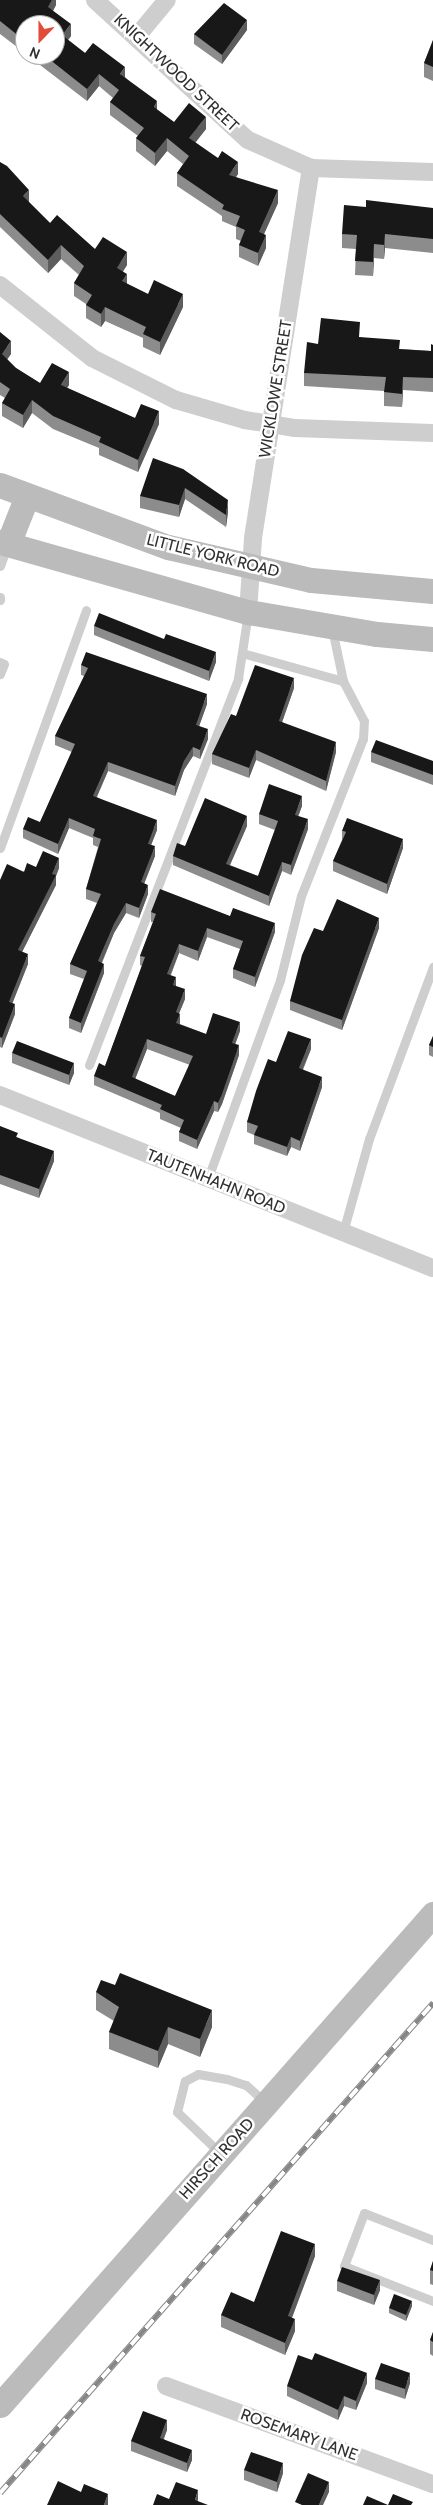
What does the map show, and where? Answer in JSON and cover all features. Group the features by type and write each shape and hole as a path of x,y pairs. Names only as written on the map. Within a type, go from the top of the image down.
{"main road":[{"name":"LITTLE YORK ROAD","path":"0,485 168,547 249,567 311,580 433,591"},
{"path":"27,496 3,551 248,612 331,626 433,639"},
{"name":"HIRSCH ROAD","path":"0,2404 433,1914"}],"street":[{"name":"KNIGHTWOOD STREET","path":"95,0 138,35 248,140 311,168 433,172"},
{"path":"138,35 167,0"},
{"name":"WICKLOWE STREET","path":"248,612 249,567 311,168"},
{"path":"0,285 92,358 176,400 270,424 433,433"},
{"name":"TAUTENHAHN ROAD","path":"0,1095 433,1268"},
{"name":"ROSEMARY LANE","path":"166,2386 433,2484"}],"lane":[{"path":"0,848 86,610"},
{"path":"89,1064 238,678 248,612"},
{"path":"208,1178 280,980 301,896 363,739 364,721 343,681 331,626"},
{"path":"242,653 343,681"},
{"path":"0,662 4,664 0,674"},
{"path":"343,1232 369,1139 433,967"},
{"path":"221,2154 177,2112 184,2081 198,2074 227,2079 246,2085 267,2103"},
{"path":"433,2240 364,2213 344,2266 433,2301"}],"building":[{"path":"0,0 52,0 48,7 59,15 15,15 15,33 0,21"},
{"path":"224,3 247,20 222,55 194,34"},
{"path":"65,20 71,24 65,31"},
{"path":"65,37 85,53 93,43 125,67 120,74 157,101 154,107 174,122 189,103 206,117 189,138 218,158 222,151 238,162 229,175 278,190 259,232 266,235 258,253 239,245 245,230 236,226 240,216 222,209 224,205 177,173 189,156 167,138 155,153 136,138 144,128 110,102 119,90 99,74 87,89 57,65 65,65"},
{"path":"433,40 433,67 424,63"},
{"path":"0,162 7,166 29,190 23,196 50,223 57,215 95,249 103,237 127,252 117,268 127,274 122,281 148,294 154,280 183,294 160,342 143,334 146,327 105,307 101,314 86,305 92,295 74,283 84,266 61,245 48,260 0,214"},
{"path":"366,200 433,208 433,239 385,234 384,245 374,244 373,262 355,261 357,235 342,234 344,205 366,207"},
{"path":"321,318 360,322 359,337 400,340 399,349 431,351 431,344 433,345 433,378 403,377 402,394 384,392 386,377 304,373 307,342 318,344"},
{"path":"0,332 11,341 2,354 16,368 40,383 52,363 69,372 61,385 135,418 141,404 159,411 138,460 99,442 101,437 53,416 32,400 23,415 2,403 10,389 0,382"},
{"path":"153,458 183,469 228,500 226,515 185,488 179,505 140,496"},
{"path":"99,613 164,639 166,634 216,652 209,671 94,626"},
{"path":"86,652 207,694 196,725 208,729 200,750 193,747 184,761 175,786 108,762 93,796 157,820 148,844 155,846 141,882 148,885 139,908 126,903 114,924 98,961 104,964 81,1023 69,1018 87,971 70,964 101,894 86,889 101,839 93,836 95,829 69,818 58,844 23,829 28,817 40,822 75,744 55,736 88,668 81,665"},
{"path":"255,665 294,678 279,721 336,742 326,781 256,750 249,768 212,754 231,714 236,716"},
{"path":"376,740 433,761 433,775 371,752"},
{"path":"269,784 302,796 295,815 308,819 291,865 282,862 269,896 173,856 177,843 185,846 205,798 247,816 226,864 258,876 278,821 259,814"},
{"path":"347,818 403,839 387,884 333,861 346,832 342,831"},
{"path":"43,851 59,858 52,874 56,875 18,950 28,954 9,1002 15,1004 2,1038 0,1037 0,880 7,864 24,872 27,863 36,867"},
{"path":"160,889 230,916 233,908 275,923 255,977 233,969 243,941 207,928 198,951 179,944 167,974 176,977 173,985 185,989 176,1012 180,1014 176,1023 206,1034 213,1013 240,1022 232,1043 239,1045 222,1094 218,1103 214,1101 197,1140 179,1132 184,1120 160,1109 162,1105 94,1076 99,1063 105,1066 145,957 140,956 156,914 151,912","holes":["147,1039 193,1056 175,1096 132,1077"]},
{"path":"337,899 379,918 342,1020 290,1001 302,955 314,928 323,931"},
{"path":"288,1031 311,1039 299,1068 322,1077 300,1141 291,1137 287,1147 254,1135 258,1126 247,1122 268,1059 276,1062"},
{"path":"433,1036 433,1047 429,1045"},
{"path":"17,1041 74,1063 69,1075 12,1053"},
{"path":"0,1126 18,1133 16,1137 54,1151 39,1189 0,1175"},
{"path":"120,1973 212,2010 200,2039 168,2027 158,2051 109,2032 119,2007 96,1992 101,1980 115,1985"},
{"path":"281,2231 315,2244 288,2316 295,2319 285,2343 221,2315 231,2292 254,2302"},
{"path":"342,2267 380,2280 374,2295 337,2281"},
{"path":"394,2294 412,2301 406,2315 389,2308"},
{"path":"315,2353 367,2373 356,2401 344,2396 338,2410 287,2386 298,2355 312,2360"},
{"path":"381,2363 410,2373 405,2389 375,2379"},
{"path":"143,2411 167,2420 160,2438 192,2450 187,2463 131,2441"},
{"path":"251,2452 283,2463 277,2482 244,2470"},
{"path":"308,2473 329,2482 319,2505 302,2505 295,2502"},
{"path":"58,2481 81,2492 84,2484 108,2494 104,2505 47,2505"},
{"path":"176,2482 198,2490 195,2500 208,2505 153,2505 157,2494 169,2499"},
{"path":"393,2494 413,2502 411,2505 388,2505"},
{"path":"367,2496 388,2505 363,2505"}],"railway":[{"path":"0,2493 433,2003"}]}
